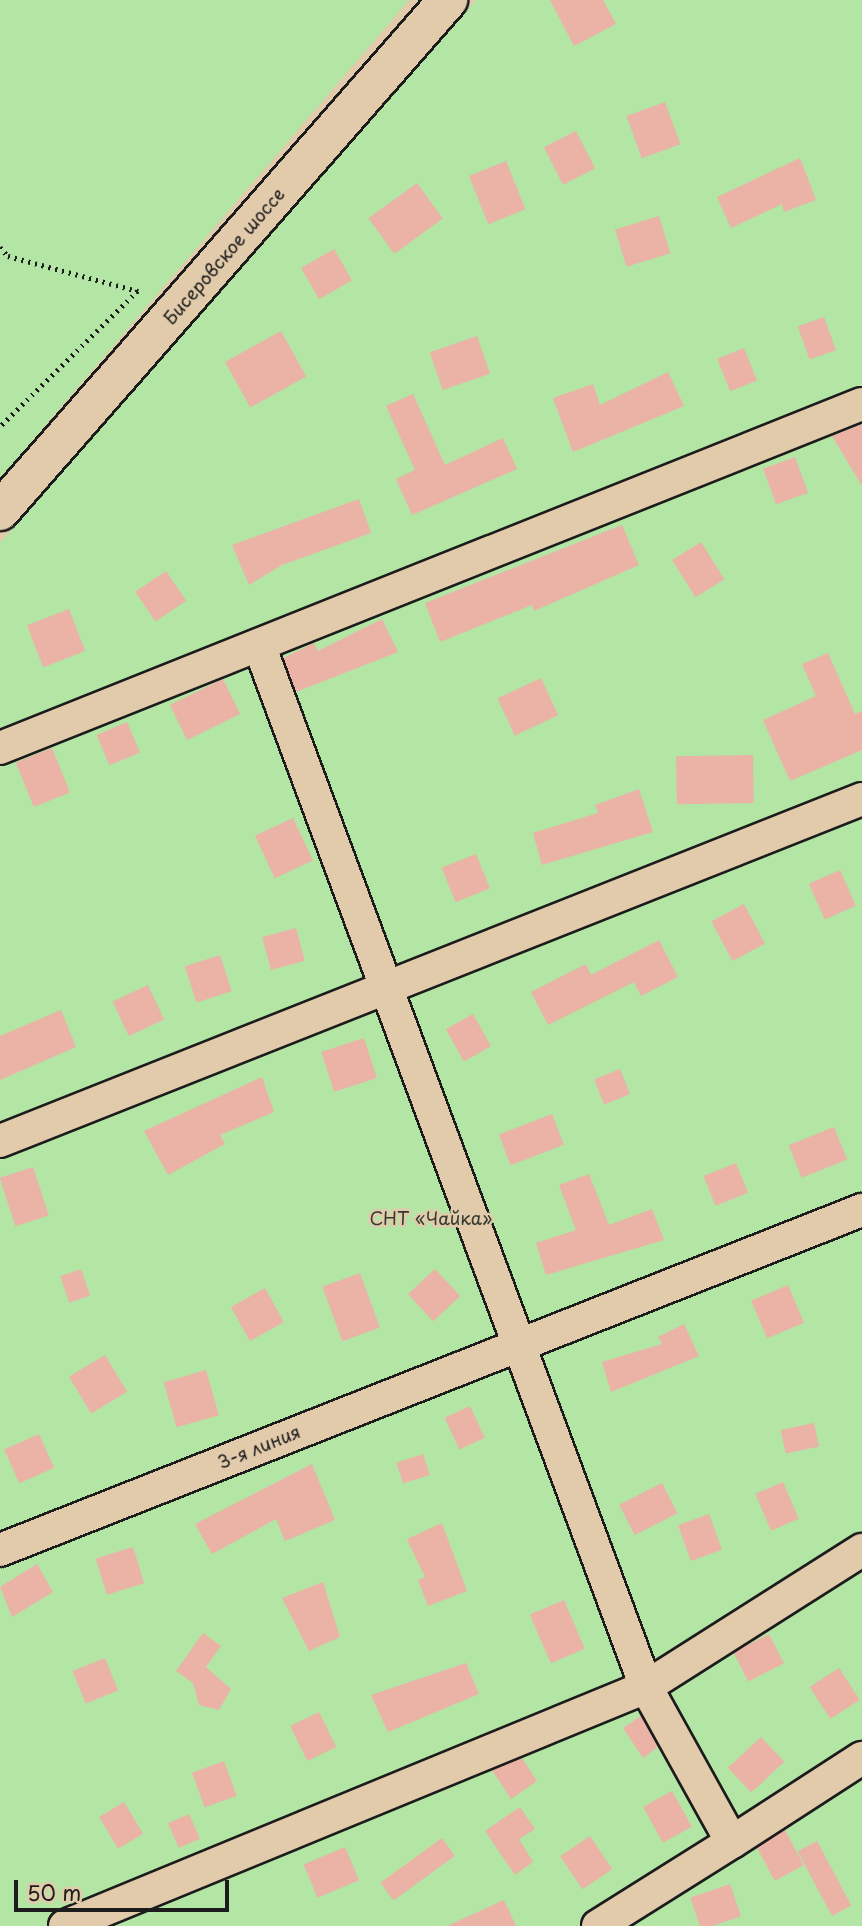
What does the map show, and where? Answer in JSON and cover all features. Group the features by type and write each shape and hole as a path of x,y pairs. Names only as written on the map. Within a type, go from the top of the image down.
{"main road":[{"name":"Бисеровское шоссе","path":"0,511 447,0"}],"street":[{"path":"0,748 862,404"},
{"path":"259,645 646,1687 732,1842"},
{"path":"0,1141 862,799"},
{"name":"3-я линия","path":"0,1550 862,1210"},
{"path":"65,1926 646,1687 862,1550"},
{"path":"598,1926 862,1758"}],"path":[{"path":"0,247 8,256 138,291 0,427"}],"green space":[{"path":"0,0 409,0 0,478"},
{"name":"СНТ «Чайка»","path":"476,0 862,0 862,1926 0,1926 0,543"}],"building":[{"path":"550,0 603,0 616,24 574,46"},
{"path":"665,102 680,144 642,158 626,116"},
{"path":"576,131 595,168 563,185 544,147"},
{"path":"800,158 816,200 784,212 782,204 731,228 717,197"},
{"path":"506,161 525,209 488,224 469,176"},
{"path":"417,183 443,219 394,254 368,218"},
{"path":"659,216 670,253 626,267 615,229"},
{"path":"334,249 352,280 319,299 301,268"},
{"path":"824,317 836,350 810,359 798,327"},
{"path":"281,331 306,376 250,408 225,362"},
{"path":"477,336 490,374 443,390 430,352"},
{"path":"744,348 757,380 730,391 717,359"},
{"path":"668,372 684,406 573,452 553,398 593,384 600,405"},
{"path":"413,394 445,465 503,438 517,469 412,515 396,479 415,470 386,406"},
{"path":"862,424 862,486 832,436"},
{"path":"795,457 808,493 776,504 763,469"},
{"path":"359,499 371,533 282,565 249,585 232,545"},
{"path":"622,525 639,565 534,611 532,605 440,642 425,603"},
{"path":"701,542 724,579 695,597 672,560"},
{"path":"166,571 186,601 155,622 135,592"},
{"path":"69,609 85,651 43,667 27,625"},
{"path":"382,619 398,652 296,692 283,658 314,643 318,651"},
{"path":"828,653 855,714 862,711 862,750 790,781 763,720 816,696 802,664"},
{"path":"541,678 558,715 515,735 497,698"},
{"path":"223,679 240,714 187,740 170,705"},
{"path":"127,722 140,752 110,765 97,735"},
{"path":"52,748 70,793 34,807 16,763"},
{"path":"753,755 754,803 677,804 676,756"},
{"path":"639,789 653,832 542,865 533,833 598,813 595,805"},
{"path":"293,818 313,861 275,878 255,836"},
{"path":"476,854 490,888 456,902 442,868"},
{"path":"840,870 856,906 825,919 809,884"},
{"path":"744,904 765,944 732,961 711,921"},
{"path":"296,928 305,961 271,970 262,937"},
{"path":"659,940 678,977 641,996 634,982 548,1025 531,992 586,964 591,975"},
{"path":"220,955 232,991 197,1003 185,966"},
{"path":"148,985 164,1019 129,1036 113,1001"},
{"path":"61,1010 76,1047 0,1080 0,1036"},
{"path":"473,1014 491,1046 464,1061 446,1029"},
{"path":"364,1038 377,1078 334,1092 321,1052"},
{"path":"620,1069 630,1094 604,1105 594,1079"},
{"path":"262,1077 274,1112 220,1135 225,1144 168,1175 144,1131"},
{"path":"552,1114 564,1145 511,1165 499,1134"},
{"path":"834,1127 847,1159 802,1178 789,1145"},
{"path":"736,1163 748,1193 716,1206 704,1176"},
{"path":"33,1167 49,1216 15,1226 0,1178"},
{"path":"589,1174 609,1225 652,1209 664,1240 546,1275 536,1243 576,1230 559,1185"},
{"path":"81,1269 90,1295 69,1303 60,1276"},
{"path":"435,1269 460,1296 433,1321 408,1294"},
{"path":"360,1273 380,1328 342,1341 322,1287"},
{"path":"788,1285 804,1323 767,1338 751,1301"},
{"path":"265,1288 284,1322 250,1341 231,1307"},
{"path":"684,1324 699,1356 611,1392 602,1362 662,1344 658,1337"},
{"path":"105,1355 127,1392 91,1413 69,1377"},
{"path":"206,1370 219,1415 177,1427 164,1382"},
{"path":"470,1406 485,1438 459,1450 445,1418"},
{"path":"814,1423 819,1446 786,1454 781,1430"},
{"path":"39,1434 54,1468 19,1483 4,1449"},
{"path":"423,1454 430,1475 403,1484 396,1463"},
{"path":"312,1464 335,1520 285,1541 276,1519 212,1554 195,1524"},
{"path":"783,1482 799,1519 771,1531 755,1494"},
{"path":"662,1483 677,1513 635,1535 619,1505"},
{"path":"709,1514 722,1550 691,1561 678,1525"},
{"path":"442,1523 467,1591 428,1606 418,1580 425,1577 407,1539"},
{"path":"133,1547 144,1583 107,1595 96,1558"},
{"path":"37,1564 53,1592 12,1617 0,1587"},
{"path":"323,1582 340,1637 309,1651 282,1598"},
{"path":"564,1600 585,1649 551,1663 530,1614"},
{"path":"203,1633 221,1646 206,1667 231,1689 219,1710 199,1705 193,1683 176,1671"},
{"path":"769,1634 784,1663 748,1682 733,1652"},
{"path":"105,1658 118,1690 86,1704 73,1671"},
{"path":"466,1663 479,1694 388,1732 371,1695"},
{"path":"839,1668 860,1700 830,1719 810,1687"},
{"path":"319,1712 336,1747 307,1761 290,1726"},
{"path":"641,1716 658,1747 643,1758 623,1728"},
{"path":"761,1737 784,1762 751,1793 728,1768"},
{"path":"522,1758 537,1781 511,1799 492,1770"},
{"path":"224,1761 237,1796 205,1807 192,1773"},
{"path":"672,1791 692,1827 663,1843 643,1807"},
{"path":"124,1802 143,1834 118,1849 99,1817"},
{"path":"520,1807 535,1829 519,1839 533,1862 515,1875 485,1831"},
{"path":"189,1814 200,1839 179,1848 168,1823"},
{"path":"785,1830 804,1865 775,1881 756,1845"},
{"path":"590,1836 612,1869 583,1889 560,1856"},
{"path":"442,1838 455,1856 393,1900 381,1883"},
{"path":"817,1841 851,1905 832,1916 798,1851"},
{"path":"345,1847 359,1880 318,1898 304,1865"},
{"path":"730,1884 741,1916 712,1926 700,1926 690,1898"},
{"path":"504,1900 516,1926 447,1926"}]}
